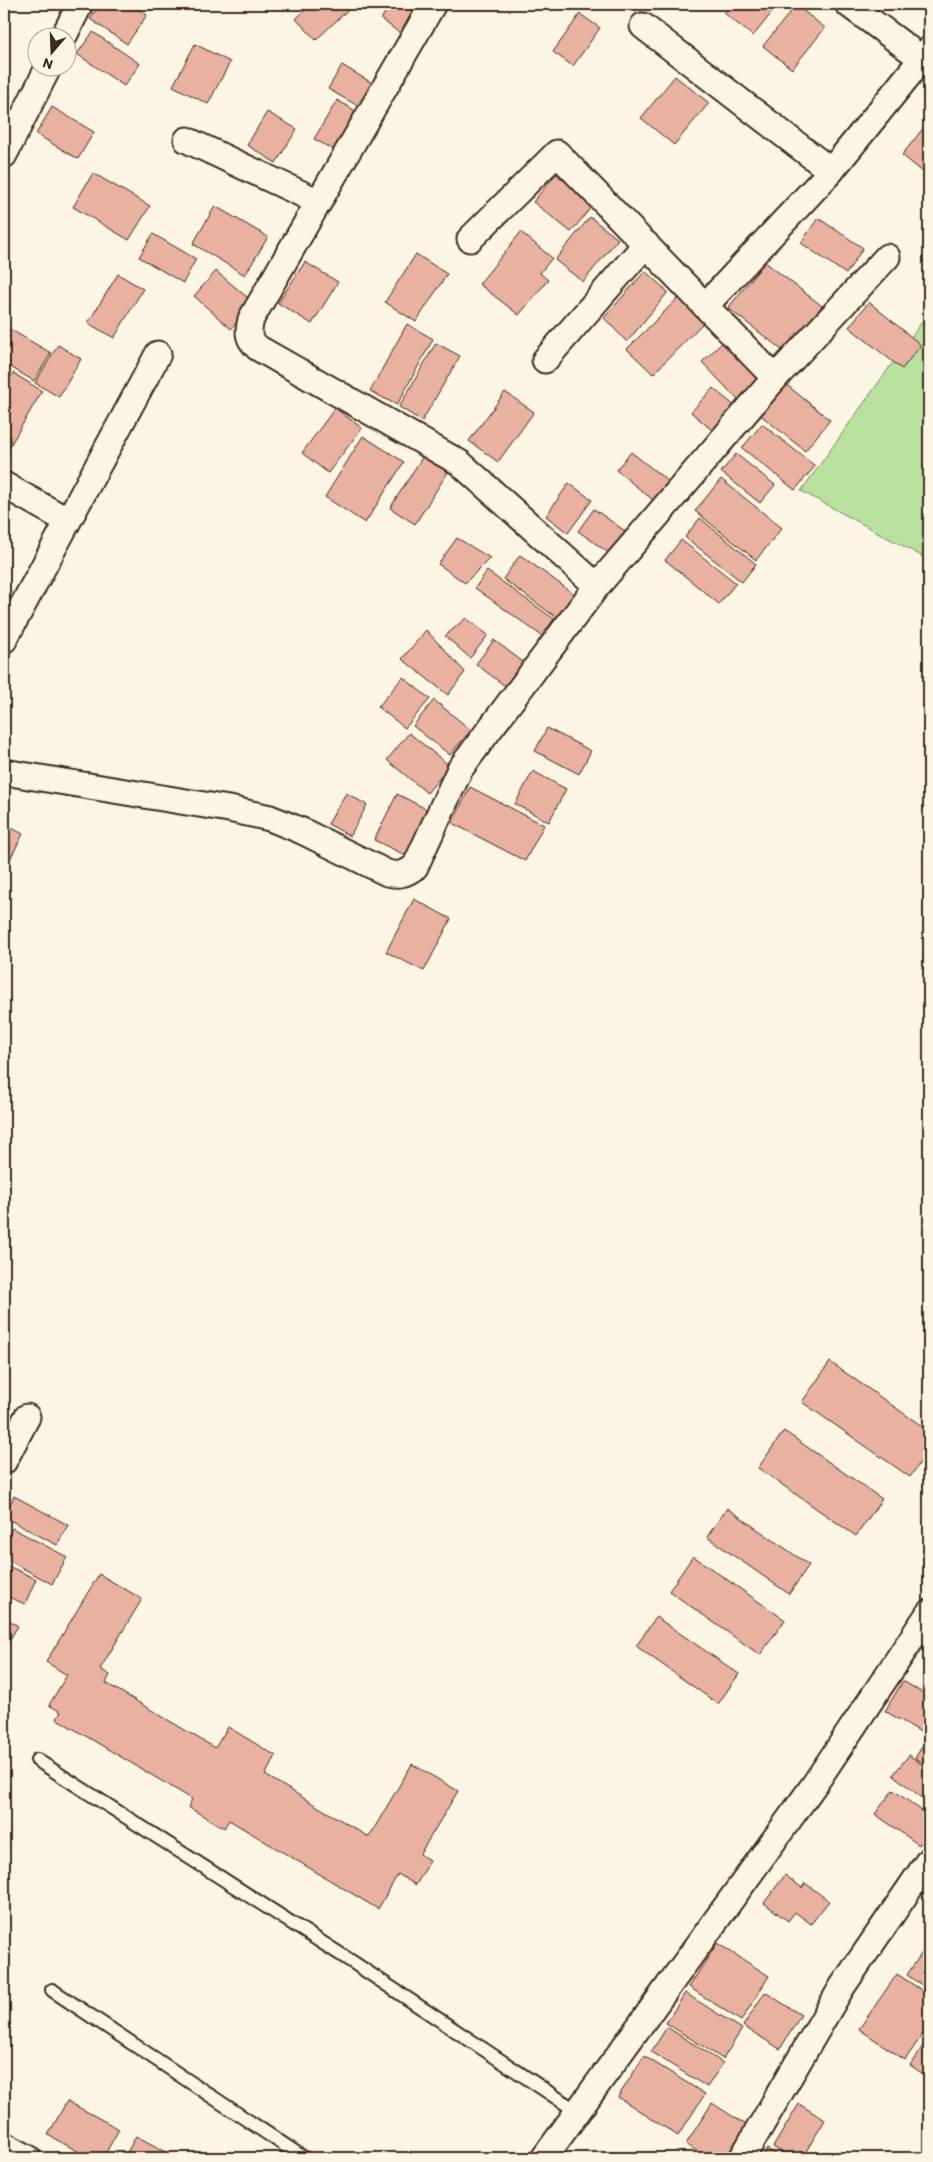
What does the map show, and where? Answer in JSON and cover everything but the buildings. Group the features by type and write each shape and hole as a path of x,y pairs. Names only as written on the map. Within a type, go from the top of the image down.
{"street":[{"path":"68,28 80,4"},
{"path":"433,4 251,319 247,334 251,342 460,463 597,586"},
{"path":"705,306 831,171 927,57 848,4"},
{"path":"643,26 831,171"},
{"path":"4,155 43,78"},
{"path":"187,140 319,202"},
{"path":"470,239 557,153 775,378"},
{"path":"545,360 646,244"},
{"path":"4,772 229,809 270,818 302,831 387,873 399,876 415,867 460,769 597,586 775,378 887,257"},
{"path":"4,640 158,354"},
{"path":"4,485 68,521"},
{"path":"4,1461 27,1417"},
{"path":"544,2158 814,1785 929,1613"},
{"path":"742,2158 842,1987 929,1860"},
{"path":"4,2145 28,2158"}],"lane":[{"path":"37,1760 354,1963 578,2112"},
{"path":"52,1990 304,2158"}],"green space":[{"path":"929,312 929,560 801,491"}]}
